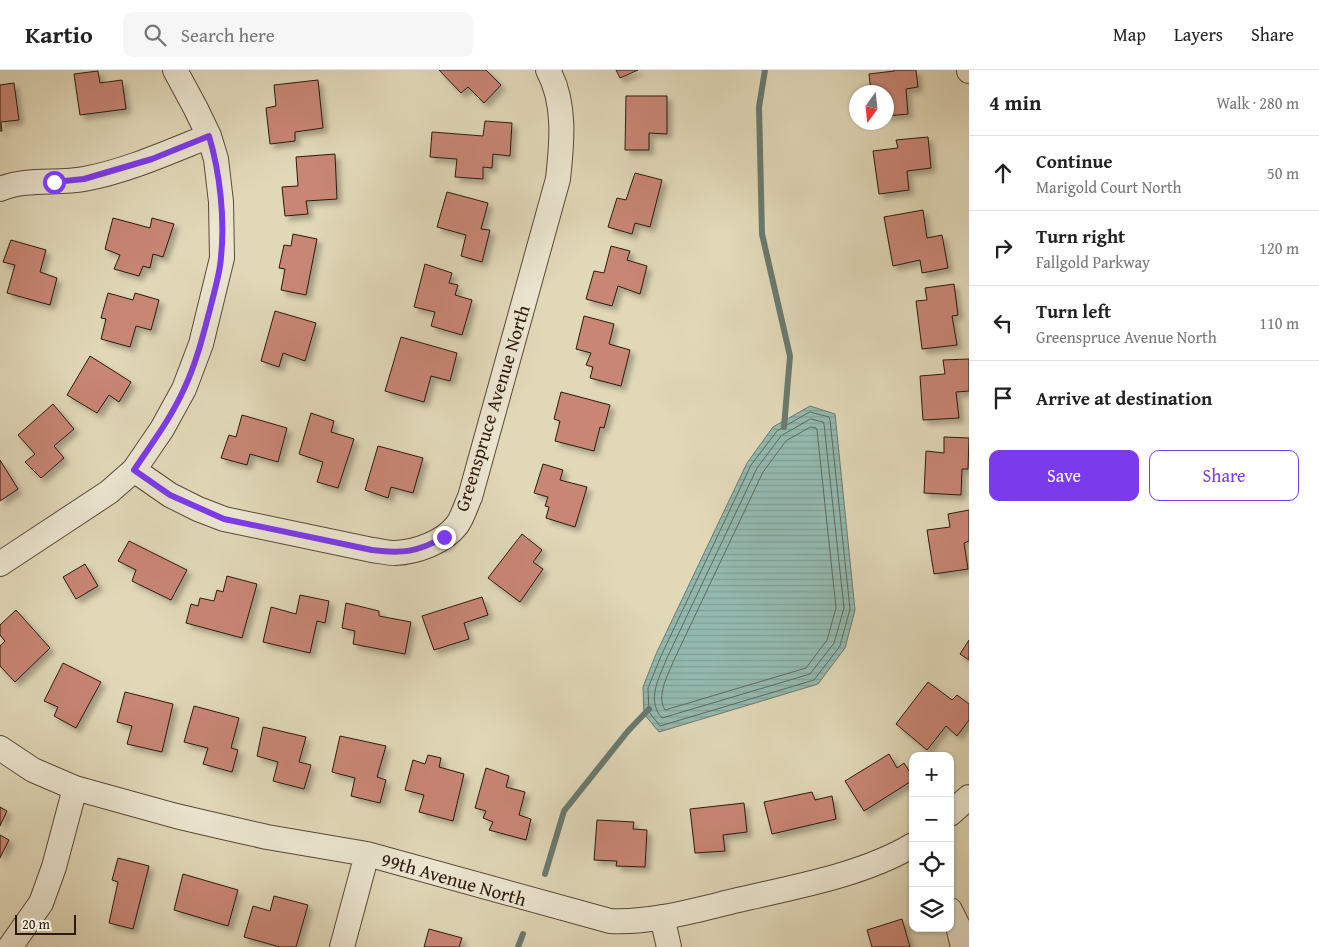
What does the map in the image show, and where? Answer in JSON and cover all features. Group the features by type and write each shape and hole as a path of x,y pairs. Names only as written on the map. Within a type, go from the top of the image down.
{"street":[{"path":"0,564 108,492 134,470 162,429 184,389 200,344 222,258 221,202 216,159 209,136 175,70"},
{"name":"Greenspruce Avenue North","path":"134,470 170,495 224,519 394,553 408,552 444,537 457,524 470,497 558,179 562,134 554,81 548,70"},
{"path":"0,188 25,183 84,179 152,159 209,136"},
{"name":"99th Avenue North","path":"0,748 34,770 75,788 176,816 267,837 367,854 610,921 632,922 662,917 830,878 909,848"},
{"path":"10,947 41,903 54,867 75,788"},
{"path":"954,810 969,797"},
{"path":"342,947 367,854"},
{"path":"662,917 669,947"},
{"path":"954,918 958,926 962,947"}],"water":[{"path":"810,406 835,414 855,610 845,648 818,684 659,732 644,714 643,687 656,654 747,463 773,427"}],"building":[{"path":"439,70 486,70 501,85 484,103 468,87 461,93"},
{"path":"616,70 638,70 620,78"},
{"path":"916,70 918,87 906,89 908,114 894,115 894,85 870,85 869,74"},
{"path":"98,71 100,83 122,80 126,109 80,115 74,74"},
{"path":"318,80 323,128 295,132 295,141 270,144 266,108 276,106 274,85"},
{"path":"14,83 19,120 1,122 2,131 0,131 0,85"},
{"path":"626,96 667,96 667,134 649,133 649,150 625,150"},
{"path":"485,121 512,123 510,156 493,154 492,168 483,167 483,179 455,177 457,159 430,157 432,132 483,136"},
{"path":"928,137 931,168 907,171 909,190 879,194 873,151 898,148 896,140"},
{"path":"335,154 337,199 306,201 308,214 285,216 282,187 298,186 296,157"},
{"path":"635,173 662,180 650,227 635,223 632,234 608,227 617,198 626,200"},
{"path":"447,192 488,203 481,229 490,230 482,262 461,256 466,235 437,227"},
{"path":"923,210 927,238 942,235 948,268 922,273 920,260 893,266 884,217"},
{"path":"113,218 150,228 152,218 174,224 163,257 153,254 150,268 143,266 139,276 114,269 120,255 105,249"},
{"path":"293,234 317,239 306,295 281,290 285,269 279,268 284,245 291,246"},
{"path":"11,240 46,250 40,272 57,278 50,305 7,293 15,265 3,262"},
{"path":"611,246 630,251 627,260 647,266 640,294 618,286 612,306 586,299 594,271 604,273"},
{"path":"425,264 452,273 449,283 458,285 455,295 472,300 462,335 431,326 435,312 414,307"},
{"path":"954,284 958,315 952,316 957,345 922,349 916,301 927,300 925,288"},
{"path":"108,293 133,300 135,293 159,300 151,330 136,326 130,347 101,339 106,319 101,318"},
{"path":"275,311 316,323 305,361 283,353 279,367 261,361"},
{"path":"584,316 614,324 609,344 630,350 621,386 590,378 593,367 586,365 591,353 576,349"},
{"path":"401,337 457,353 450,381 431,376 424,402 385,391"},
{"path":"90,356 131,382 119,402 109,395 97,413 67,395"},
{"path":"969,359 969,391 956,392 959,418 923,420 920,376 945,374 943,360"},
{"path":"561,392 610,405 604,428 600,427 594,451 555,441 560,421 554,419"},
{"path":"53,404 74,429 54,446 64,458 41,478 25,462 35,454 18,435"},
{"path":"311,413 334,421 331,432 354,439 338,488 317,482 323,462 299,454"},
{"path":"242,415 287,428 278,462 250,454 247,465 221,458 229,435 236,437"},
{"path":"944,437 969,438 968,469 962,469 961,495 924,493 926,451 944,453"},
{"path":"378,446 423,458 413,493 391,487 388,498 365,490"},
{"path":"0,460 18,489 0,501"},
{"path":"543,464 563,470 560,480 587,487 575,527 546,518 549,507 545,506 548,497 534,493"},
{"path":"969,510 969,541 964,543 968,569 934,574 927,530 950,527 948,514"},
{"path":"522,534 542,550 533,562 543,569 520,602 488,578"},
{"path":"129,541 187,570 171,600 132,581 136,570 118,561"},
{"path":"85,564 98,586 76,599 63,577"},
{"path":"227,576 257,584 242,638 186,623 191,604 198,606 200,598 214,601 217,590 223,592"},
{"path":"300,595 329,601 325,623 317,621 310,653 263,642 271,607 296,614"},
{"path":"482,597 488,615 464,623 469,639 434,650 422,616"},
{"path":"346,603 379,611 379,616 411,622 405,654 353,644 355,631 342,628"},
{"path":"16,610 50,648 15,682 0,666 0,646 5,641 0,635 0,625"},
{"path":"969,640 969,660 960,654"},
{"path":"63,663 101,682 76,728 54,716 58,707 44,701"},
{"path":"928,682 952,700 957,695 969,704 969,720 957,736 946,726 927,750 896,724"},
{"path":"125,692 173,704 162,752 127,744 132,726 117,722"},
{"path":"194,706 239,718 231,748 238,750 232,772 203,764 208,748 184,742"},
{"path":"263,727 306,737 299,762 311,765 304,789 273,781 278,762 257,756"},
{"path":"340,736 386,746 377,777 386,780 380,803 351,796 355,778 332,772"},
{"path":"889,754 897,768 904,763 909,771 909,783 864,811 845,781"},
{"path":"428,755 441,758 439,767 464,774 453,821 419,812 424,795 405,790 413,760 425,764"},
{"path":"486,768 509,776 506,787 525,792 519,815 531,819 526,840 489,830 493,822 483,818 486,811 475,808"},
{"path":"812,792 815,800 832,796 836,819 772,834 764,802"},
{"path":"744,803 747,832 723,835 725,851 695,853 690,809"},
{"path":"0,807 7,811 0,826"},
{"path":"597,820 634,822 633,829 647,830 645,867 616,866 617,861 594,860"},
{"path":"0,835 9,840 0,858"},
{"path":"118,858 149,866 133,929 109,923 118,882 112,880"},
{"path":"183,874 238,890 228,926 174,910"},
{"path":"274,896 308,905 296,947 280,947 244,937 253,906 270,911"},
{"path":"902,919 910,947 872,947 867,930"},
{"path":"429,929 462,938 459,947 424,947"}],"waterway":[{"path":"765,70 759,107 762,234 790,356 784,427"},
{"path":"545,874 564,811 628,731 649,709"},
{"path":"518,947 523,934"}],"route":[{"path":"54,182 84,179 152,159 209,136 216,159 221,202 222,258 215,291 200,344 184,389 162,429 134,470 170,495 224,519 394,553 408,552 444,537"}]}
